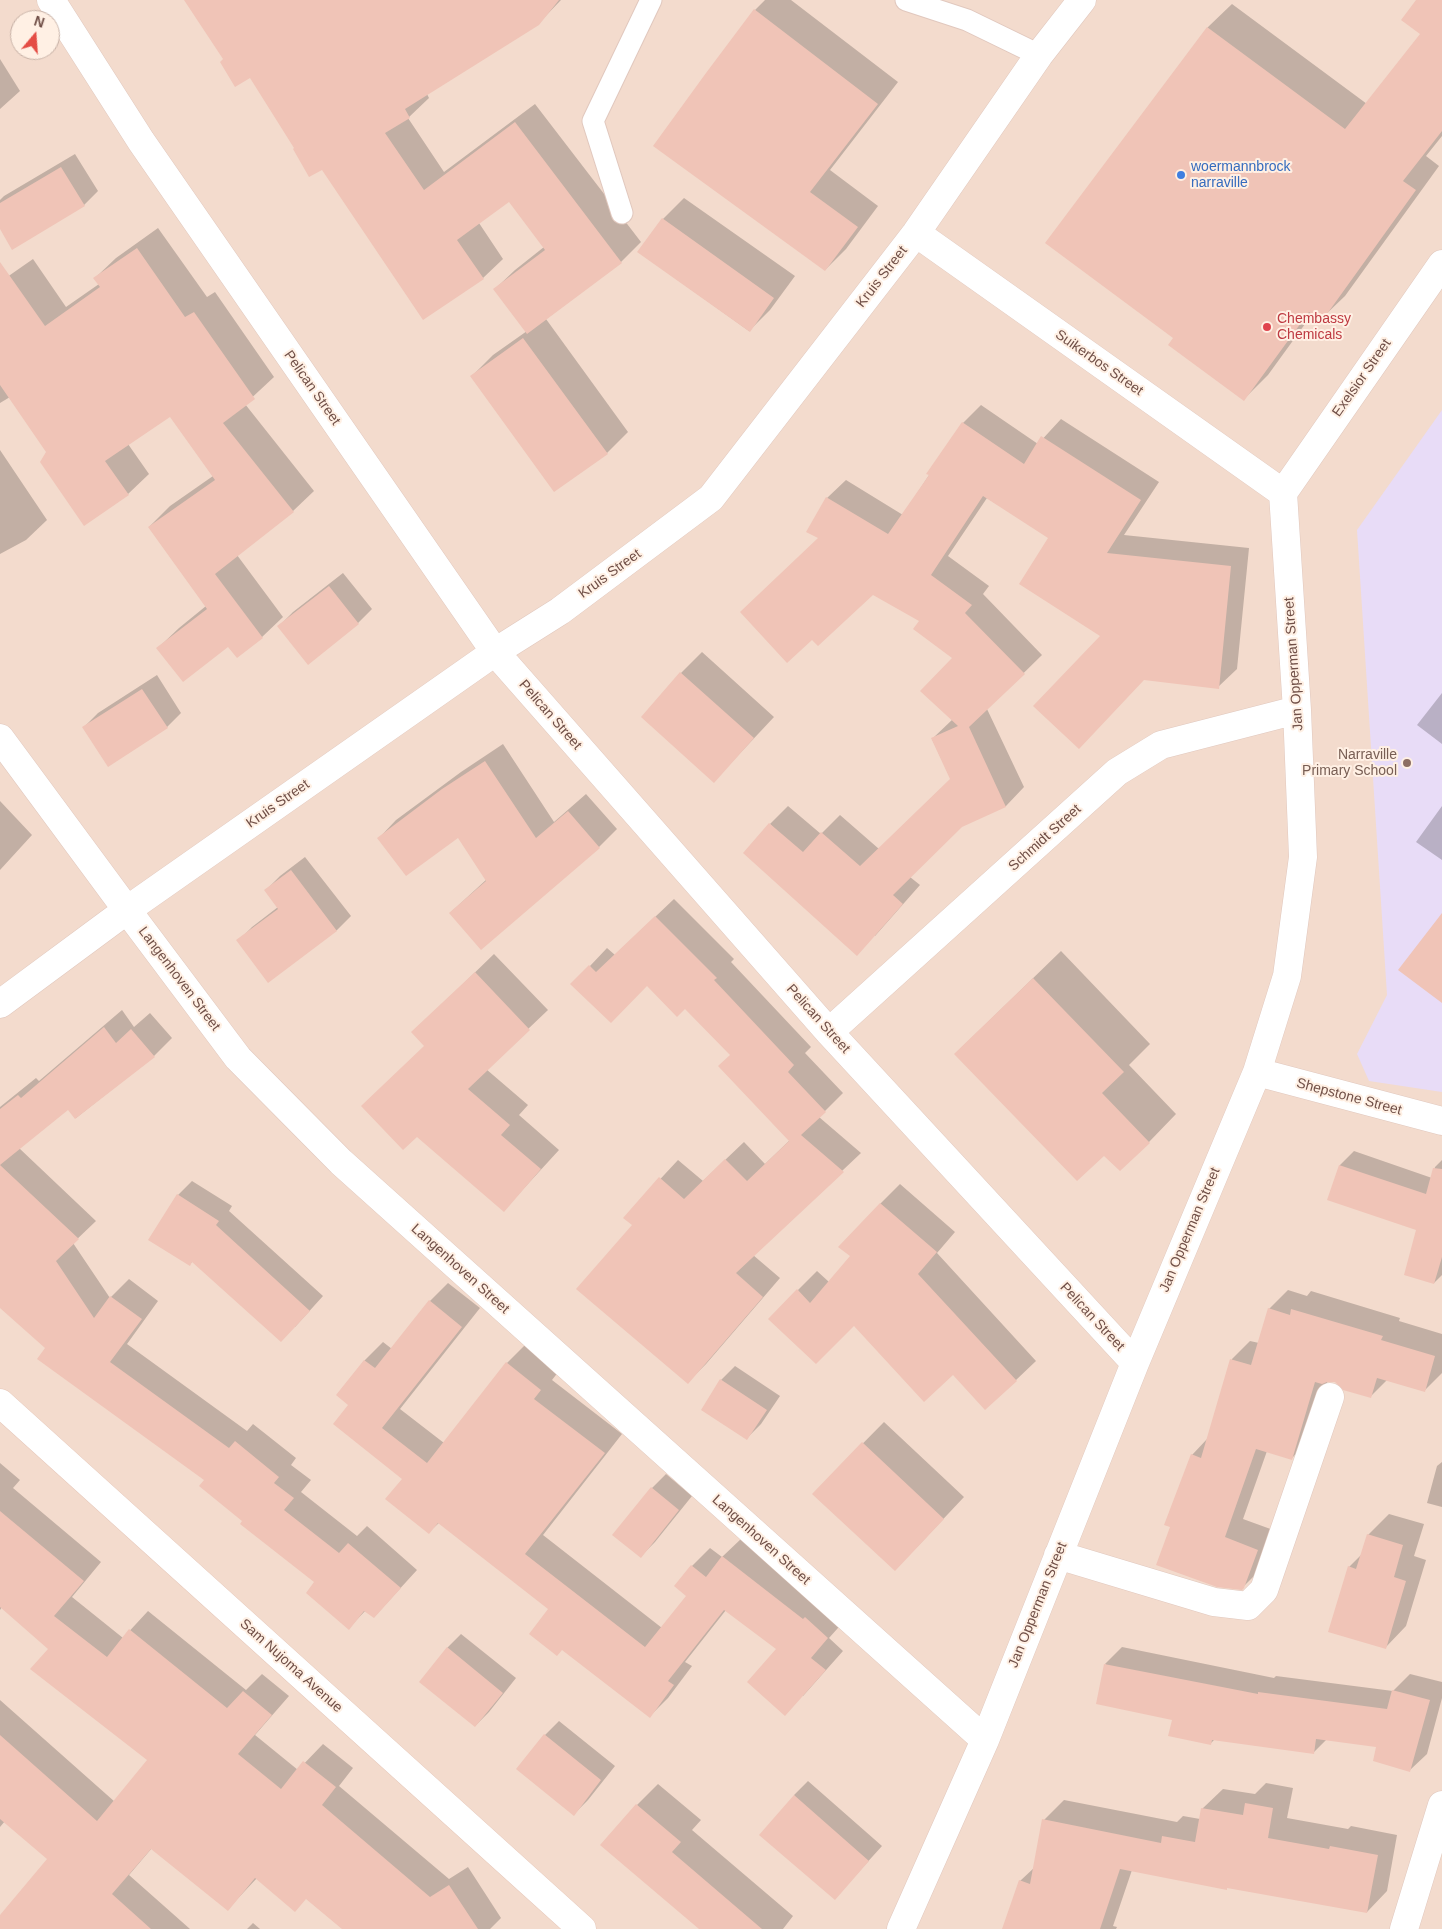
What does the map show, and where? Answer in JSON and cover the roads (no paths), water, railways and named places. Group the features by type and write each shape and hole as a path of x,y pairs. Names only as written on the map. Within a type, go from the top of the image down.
{"street":[{"name":"Pelican Street","path":"51,0 141,141 495,652 829,1032 1135,1363"},
{"name":"Kruis Street","path":"0,1004 127,910 495,652 560,610 711,498 916,233 1039,55 1082,0"},
{"name":"Suikerbos Street","path":"916,233 1283,493"},
{"name":"Exelsior Street","path":"1283,493 1442,264"},
{"name":"Jan Opperman Street","path":"901,1929 985,1740 1135,1363 1257,1072 1287,976 1303,857 1297,710 1283,493"},
{"name":"Schmidt Street","path":"829,1032 1117,772 1161,745 1297,710"},
{"name":"Langenhoven Street","path":"0,738 238,1058 341,1162 985,1740"},
{"name":"Shepstone Street","path":"1257,1072 1442,1121"},
{"path":"1058,1555 1214,1602 1248,1606 1264,1590 1330,1397"},
{"name":"Sam Nujoma Avenue","path":"0,1403 582,1929"},
{"path":"1404,1929 1442,1805"}],"lane":[{"path":"622,213 593,121 651,0"},
{"path":"906,0 966,20 1039,55"}],"place":[{"name":"woermannbrock narraville","path":"1181,175"},
{"name":"Chembassy Chemicals","path":"1267,327"},
{"name":"Narraville Primary School","path":"1407,763"}]}
